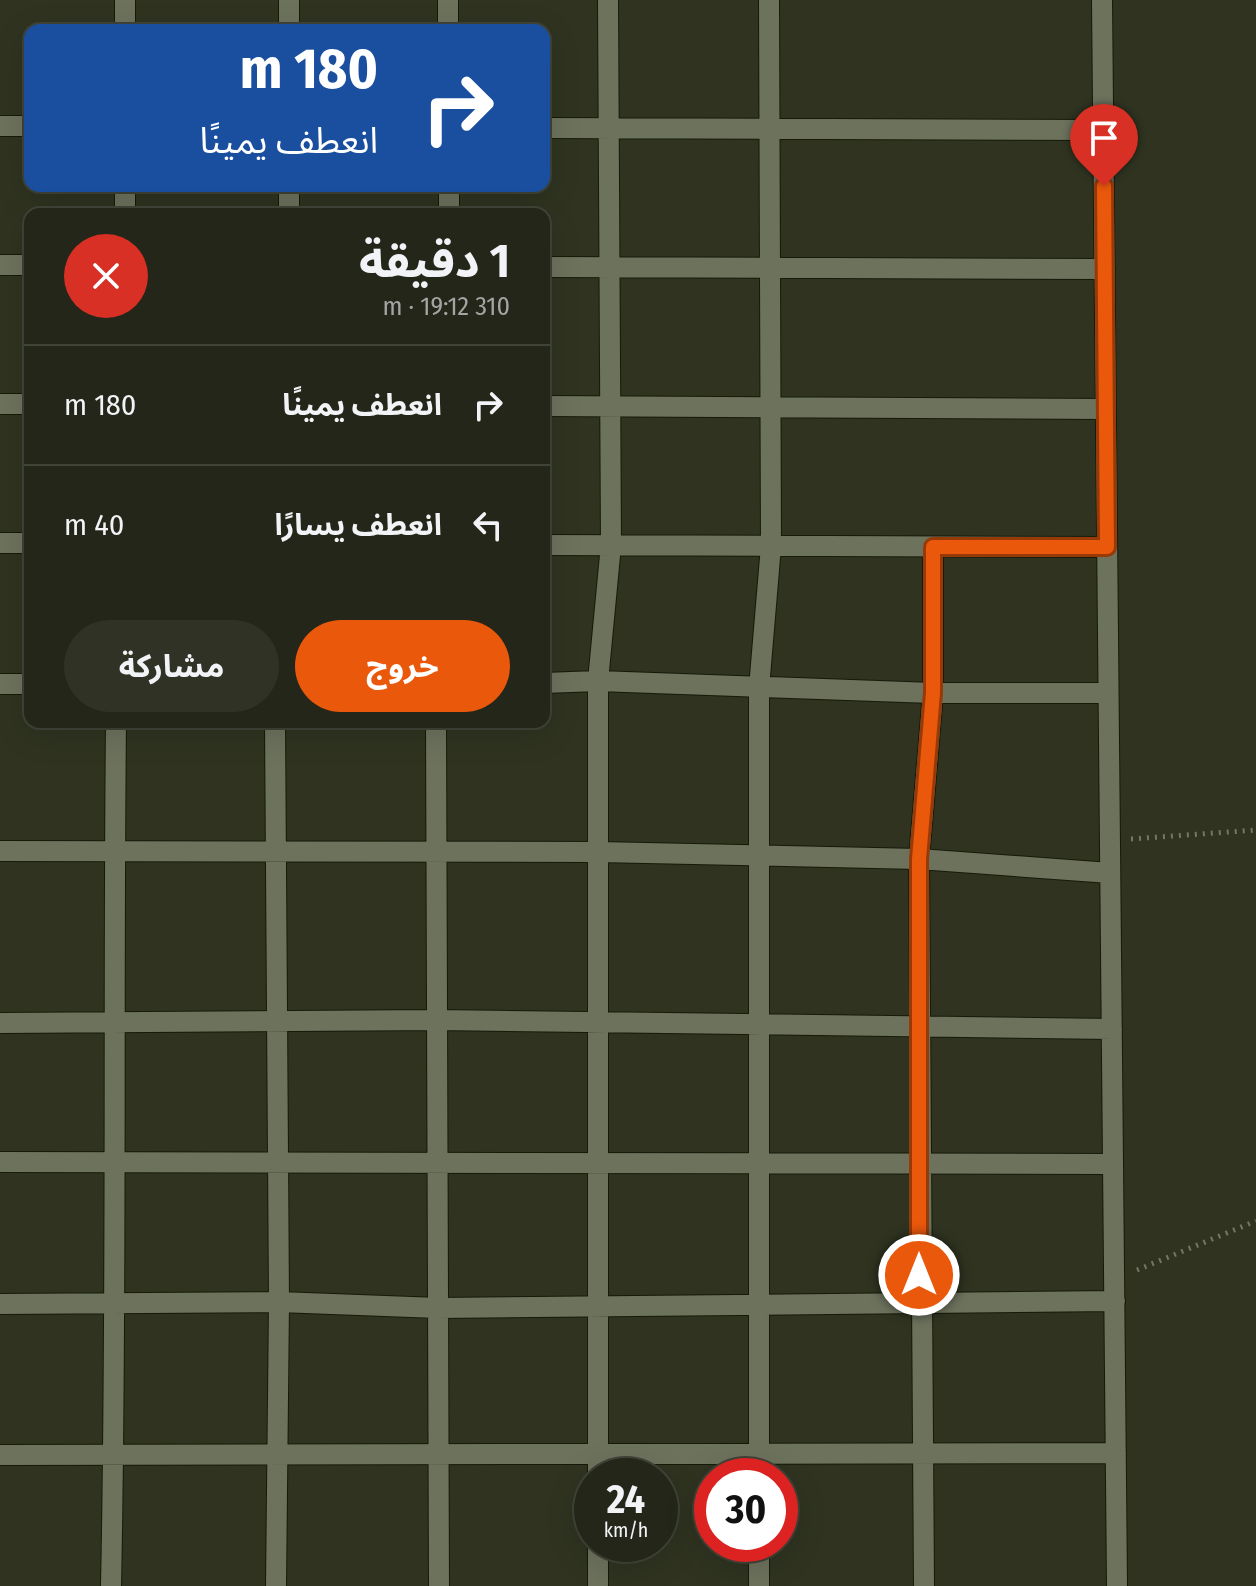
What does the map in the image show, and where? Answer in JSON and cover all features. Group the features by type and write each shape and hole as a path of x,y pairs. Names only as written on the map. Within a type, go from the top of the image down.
{"street":[{"path":"125,0 125,24"},
{"path":"289,0 289,24"},
{"path":"448,0 448,24"},
{"path":"599,1458 598,681 611,545 608,0"},
{"path":"759,1458 759,688 771,546 769,0"},
{"path":"1102,0 1117,1586"},
{"path":"0,126 24,126"},
{"path":"550,128 1103,130"},
{"path":"0,265 24,265"},
{"path":"550,267 1105,269"},
{"path":"0,404 24,404"},
{"path":"550,406 1106,409"},
{"path":"0,543 24,543"},
{"path":"550,545 1107,547"},
{"path":"924,1586 918,1164 919,859 933,693 933,547"},
{"path":"550,683 598,681 933,693 1108,693"},
{"path":"0,684 24,684"},
{"path":"111,1586 116,1303 112,1163 116,728"},
{"path":"275,728 273,852 279,1302 276,1586"},
{"path":"436,728 439,1586"},
{"path":"0,851 598,852 919,859 1110,873"},
{"path":"0,1023 437,1020 1112,1029"},
{"path":"0,1162 276,1162 439,1166 597,1163 1112,1164"},
{"path":"0,1304 279,1302 438,1308 1115,1301"},
{"path":"0,1455 599,1452 694,1460"},
{"path":"798,1463 920,1453 1116,1453"},
{"path":"598,1562 598,1586"},
{"path":"759,1562 759,1586"}],"path":[{"path":"1110,840 1256,830"},
{"path":"1114,1279 1256,1221"}],"route":[{"path":"919,1275 919,859 933,693 933,547 1107,547 1104,186"}]}
